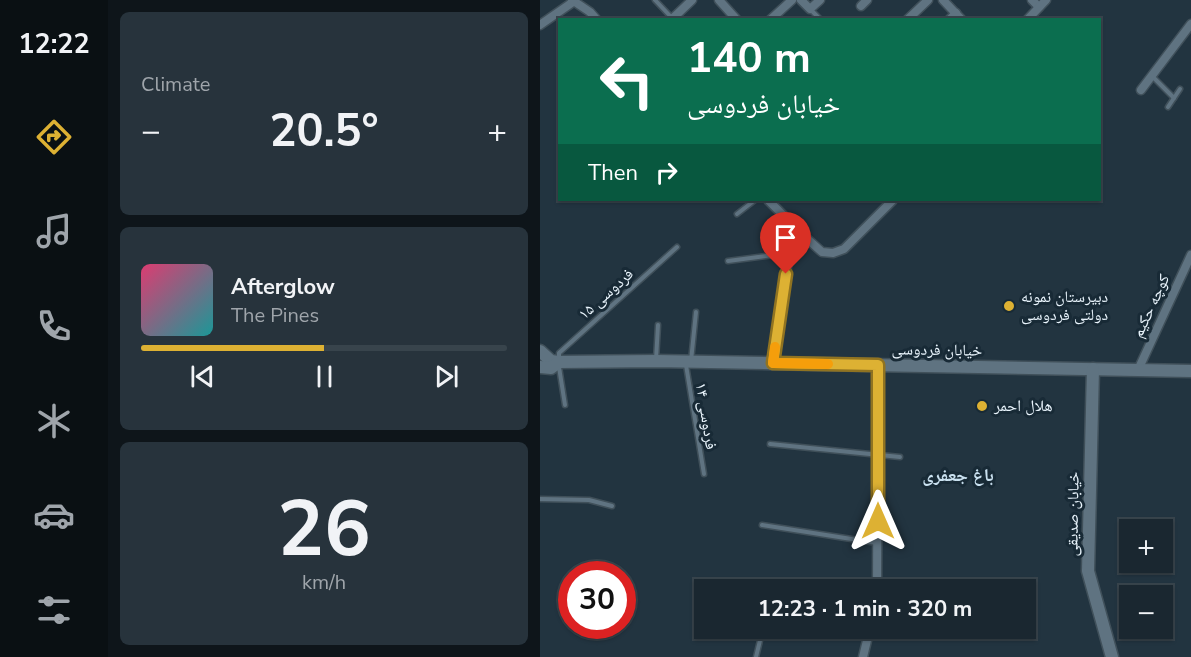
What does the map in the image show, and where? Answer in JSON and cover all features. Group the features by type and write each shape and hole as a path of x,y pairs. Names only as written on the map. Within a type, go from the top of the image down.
{"street":[{"path":"673,18 692,0"},
{"path":"718,0 735,18"},
{"path":"772,18 792,0"},
{"path":"801,0 810,9 820,0"},
{"path":"909,18 928,0"},
{"path":"943,0 956,17"},
{"path":"1032,0 1039,7"},
{"path":"1030,18 1046,0"},
{"path":"540,25 573,1 595,18"},
{"path":"1141,90 1191,24"},
{"path":"769,201 822,252 833,253 844,249 892,201"},
{"path":"773,363 789,253 804,236"},
{"name":"کوچه حکیم","path":"1138,370 1191,255"},
{"path":"540,351 551,361 559,363"},
{"name":"خیابان فردوسی","path":"540,367 551,368 559,363 688,361 1191,371"},
{"path":"877,579 878,365"},
{"name":"خیابان صدیقی","path":"1093,369 1088,571 1112,657"},
{"path":"863,657 867,639"}],"lane":[{"path":"655,0 671,18"},
{"path":"810,9 818,18"},
{"path":"1151,76 1174,98"},
{"path":"1168,107 1180,89"},
{"path":"737,214 754,201"},
{"name":"فردوسی ۱۵","path":"559,363 559,353 677,247"},
{"path":"728,261 789,253"},
{"name":"فردوسی ۱۴","path":"696,312 688,361 704,474"},
{"path":"656,361 658,325"},
{"path":"559,363 565,405"},
{"path":"770,444 900,457"},
{"path":"540,499 588,500 612,506"},
{"path":"762,525 877,543"},
{"path":"756,657 760,639"}],"slow traffic":[{"path":"775,347 773,363 828,364"}],"place":[{"name":"دبیرستان نمونه دولتی فردوسی","path":"1009,306"},
{"name":"هلال احمر","path":"982,406"}],"district":[{"name":"باغ جعفری","path":"958,475"}],"route":[{"path":"786,274 773,363 878,365 878,521"}]}
